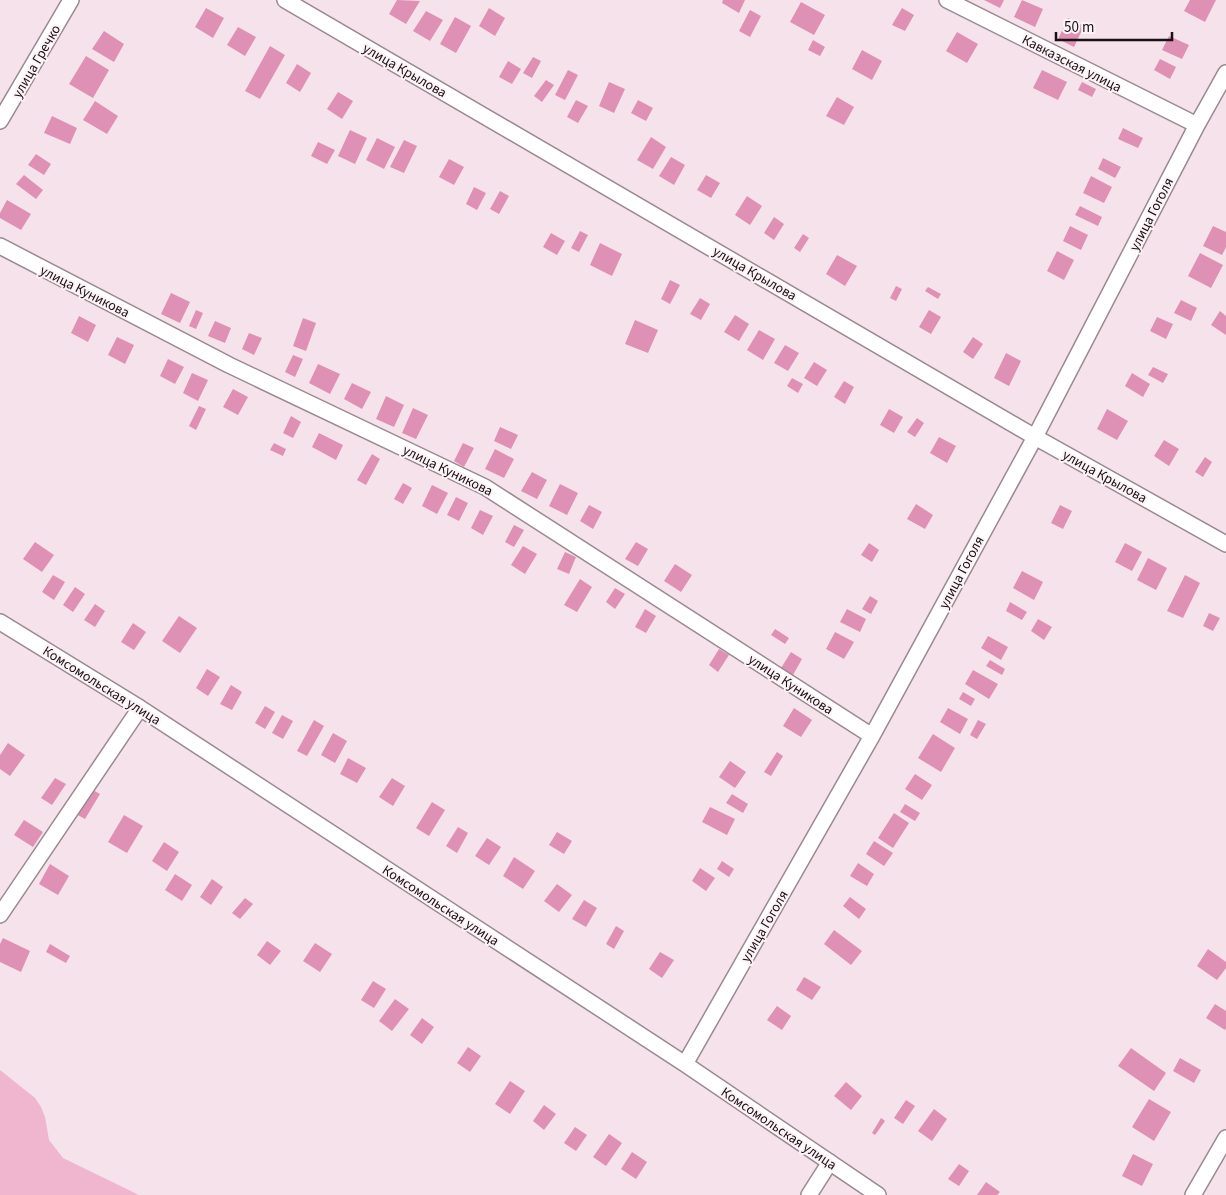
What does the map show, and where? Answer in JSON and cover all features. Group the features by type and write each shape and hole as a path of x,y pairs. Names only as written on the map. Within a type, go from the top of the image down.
{"street":[{"name":"улица Гречко","path":"0,121 71,0"},
{"name":"улица Крылова","path":"285,0 1035,436 1226,544"},
{"name":"Кавказская улица","path":"946,0 1197,125"},
{"name":"улица Гоголя","path":"685,1064 872,736 1035,436 1197,125 1226,74"},
{"name":"улица Куникова","path":"0,246 229,365 485,487 872,736"},
{"name":"Комсомольская улица","path":"0,622 140,708 685,1064 878,1195"},
{"path":"0,915 140,708"},
{"path":"1194,1195 1226,1138"},
{"path":"809,1195 830,1162"}],"shaded area":[{"path":"0,1070 35,1098 45,1117 49,1140 63,1158 139,1195 0,1195"}],"building":[{"path":"397,0 420,1 406,24 389,14"},
{"path":"723,0 745,0 739,13 722,3"},
{"path":"984,0 1004,0 1000,8"},
{"path":"1022,0 1043,9 1035,27 1014,17"},
{"path":"1190,0 1216,0 1205,22 1184,11"},
{"path":"801,2 825,15 814,35 790,22"},
{"path":"206,8 224,18 213,38 195,27"},
{"path":"489,8 505,18 495,36 479,26"},
{"path":"902,8 914,15 905,31 892,25"},
{"path":"750,10 761,16 750,37 739,31"},
{"path":"426,11 443,20 430,41 413,31"},
{"path":"455,17 471,26 456,53 440,44"},
{"path":"1068,18 1084,26 1074,47 1058,39"},
{"path":"238,27 256,37 245,56 227,45"},
{"path":"104,31 124,44 114,62 92,49"},
{"path":"957,32 978,44 967,63 946,51"},
{"path":"1169,36 1189,45 1182,59 1162,50"},
{"path":"813,40 825,47 820,56 808,50"},
{"path":"270,46 285,55 260,99 245,91"},
{"path":"862,50 882,61 872,80 852,69"},
{"path":"86,56 109,70 93,98 69,84"},
{"path":"533,57 541,61 532,78 523,73"},
{"path":"1160,59 1176,67 1170,79 1154,70"},
{"path":"508,61 521,69 512,84 499,77"},
{"path":"297,64 311,73 300,92 286,83"},
{"path":"568,70 578,75 565,100 555,95"},
{"path":"1042,70 1067,82 1058,100 1033,88"},
{"path":"546,80 554,85 542,102 534,96"},
{"path":"609,82 625,89 614,113 599,106"},
{"path":"1082,82 1096,89 1092,97 1078,90"},
{"path":"338,92 353,101 342,119 327,109"},
{"path":"837,97 854,107 844,125 826,116"},
{"path":"576,100 588,106 578,123 567,117"},
{"path":"638,100 653,108 646,121 631,113"},
{"path":"95,101 118,116 107,134 83,120"},
{"path":"52,116 77,128 70,144 44,133"},
{"path":"1123,128 1143,138 1138,148 1118,139"},
{"path":"350,130 367,138 355,164 338,156"},
{"path":"651,137 666,147 653,169 637,160"},
{"path":"377,138 395,147 384,169 366,160"},
{"path":"404,140 417,146 404,173 390,167"},
{"path":"318,142 335,150 327,164 311,156"},
{"path":"36,154 51,164 44,175 28,165"},
{"path":"671,157 685,165 674,185 659,176"},
{"path":"1103,158 1121,167 1115,178 1098,169"},
{"path":"449,159 464,167 454,185 439,177"},
{"path":"24,175 43,190 36,199 16,184"},
{"path":"706,175 720,183 711,198 697,190"},
{"path":"1091,176 1112,187 1104,203 1083,193"},
{"path":"474,187 486,193 477,210 466,204"},
{"path":"500,191 509,196 499,214 490,209"},
{"path":"747,196 762,206 750,225 735,215"},
{"path":"7,200 31,214 21,230 0,218 0,213"},
{"path":"1080,206 1102,217 1098,226 1075,215"},
{"path":"774,217 784,224 774,240 764,233"},
{"path":"1070,226 1088,235 1081,250 1063,241"},
{"path":"1213,226 1226,232 1226,247 1222,255 1203,246"},
{"path":"580,231 588,235 579,252 571,248"},
{"path":"551,233 565,241 557,255 543,247"},
{"path":"803,234 809,238 800,252 794,248"},
{"path":"600,243 622,254 612,276 590,265"},
{"path":"1057,251 1074,260 1064,280 1047,271"},
{"path":"1200,253 1223,265 1211,288 1188,276"},
{"path":"837,255 857,266 845,286 826,274"},
{"path":"670,280 680,285 670,304 661,299"},
{"path":"896,286 902,289 896,301 890,298"},
{"path":"928,287 941,294 938,299 925,291"},
{"path":"171,293 190,302 180,323 161,314"},
{"path":"700,298 710,304 701,320 690,314"},
{"path":"1181,300 1197,308 1191,321 1174,313"},
{"path":"196,310 203,313 196,329 189,326"},
{"path":"929,310 941,317 931,334 919,327"},
{"path":"1220,311 1226,316 1226,335 1211,325"},
{"path":"735,315 749,324 739,341 724,332"},
{"path":"79,316 96,325 88,342 71,333"},
{"path":"1157,317 1173,324 1166,339 1150,331"},
{"path":"303,318 316,323 306,351 293,346"},
{"path":"635,320 658,330 648,353 625,344"},
{"path":"215,321 231,328 225,343 208,336"},
{"path":"759,330 775,339 763,360 747,350"},
{"path":"249,333 262,338 254,355 242,349"},
{"path":"117,337 134,345 125,364 108,355"},
{"path":"973,337 983,344 973,359 963,352"},
{"path":"785,345 799,353 788,371 774,363"},
{"path":"1006,353 1021,361 1009,386 994,378"},
{"path":"293,355 303,359 295,377 285,372"},
{"path":"168,359 184,367 175,384 160,376"},
{"path":"814,362 827,370 817,386 804,378"},
{"path":"318,364 340,374 330,394 309,383"},
{"path":"1153,367 1168,374 1163,383 1148,375"},
{"path":"192,373 208,380 198,401 183,393"},
{"path":"1132,373 1150,384 1143,397 1125,386"},
{"path":"792,378 803,384 798,393 787,386"},
{"path":"844,381 854,387 845,404 834,397"},
{"path":"352,383 371,392 362,409 344,399"},
{"path":"233,389 248,397 238,415 223,407"},
{"path":"386,396 404,405 394,427 376,419"},
{"path":"199,406 206,409 196,430 189,426"},
{"path":"413,408 428,415 416,439 402,433"},
{"path":"889,409 903,417 894,433 880,425"},
{"path":"1107,409 1128,421 1117,440 1097,429"},
{"path":"291,416 301,422 293,438 283,433"},
{"path":"917,418 924,423 915,437 907,432"},
{"path":"500,427 518,435 511,449 494,441"},
{"path":"319,433 343,445 336,460 312,447"},
{"path":"939,437 956,446 947,463 930,453"},
{"path":"1164,440 1179,449 1169,466 1154,456"},
{"path":"274,443 286,449 283,456 270,450"},
{"path":"463,443 474,448 464,467 454,461"},
{"path":"495,449 514,459 504,478 485,469"},
{"path":"372,454 380,459 366,485 357,480"},
{"path":"1205,457 1212,462 1203,477 1195,472"},
{"path":"532,472 547,480 537,499 521,491"},
{"path":"403,483 412,488 403,504 394,499"},
{"path":"560,484 578,493 567,515 549,506"},
{"path":"432,485 448,493 437,514 422,506"},
{"path":"456,497 468,503 459,521 447,515"},
{"path":"916,504 933,515 925,529 907,519"},
{"path":"589,505 602,512 593,529 580,521"},
{"path":"1060,505 1072,511 1063,529 1051,523"},
{"path":"480,510 493,516 483,535 471,528"},
{"path":"514,525 524,530 514,547 505,542"},
{"path":"35,542 54,555 42,572 23,559"},
{"path":"636,542 648,549 638,566 625,559"},
{"path":"869,543 879,550 872,562 861,555"},
{"path":"1125,543 1142,552 1132,571 1115,562"},
{"path":"523,546 537,554 525,574 511,565"},
{"path":"565,552 576,557 569,574 557,569"},
{"path":"1148,558 1167,568 1156,590 1137,580"},
{"path":"675,564 692,575 681,592 664,581"},
{"path":"1022,571 1043,582 1034,600 1013,588"},
{"path":"53,575 65,582 54,600 42,592"},
{"path":"1185,575 1200,583 1183,618 1167,611"},
{"path":"580,579 592,587 577,612 564,605"},
{"path":"75,587 85,594 73,612 63,605"},
{"path":"615,588 625,594 615,609 606,602"},
{"path":"870,596 878,601 871,614 862,609"},
{"path":"1010,602 1027,612 1022,620 1006,611"},
{"path":"95,604 105,611 95,627 84,620"},
{"path":"645,609 656,616 646,633 635,627"},
{"path":"847,609 866,619 860,632 840,622"},
{"path":"1209,613 1220,618 1213,631 1203,626"},
{"path":"179,616 197,628 180,653 162,641"},
{"path":"1038,619 1052,627 1044,640 1031,631"},
{"path":"133,623 146,632 134,650 121,642"},
{"path":"775,629 789,638 785,644 771,635"},
{"path":"835,632 854,642 844,659 826,649"},
{"path":"988,636 1008,647 1001,660 981,648"},
{"path":"719,649 729,655 718,672 709,665"},
{"path":"791,652 802,659 793,675 781,668"},
{"path":"990,660 1005,669 1002,675 986,666"},
{"path":"207,669 220,677 208,696 196,688"},
{"path":"973,670 998,684 989,699 965,684"},
{"path":"231,685 242,692 232,710 220,704"},
{"path":"963,692 975,699 971,706 959,699"},
{"path":"265,706 275,712 265,729 255,723"},
{"path":"794,708 812,720 801,737 783,726"},
{"path":"948,708 968,719 960,734 940,722"},
{"path":"282,715 293,721 283,739 272,733"},
{"path":"314,720 324,726 307,756 297,751"},
{"path":"978,720 986,724 977,739 970,735"},
{"path":"333,733 347,741 335,763 321,755"},
{"path":"933,734 955,748 941,772 918,758"},
{"path":"8,743 25,755 10,776 0,769 0,755"},
{"path":"777,752 783,756 771,776 764,772"},
{"path":"348,758 366,768 357,783 340,774"},
{"path":"730,761 746,772 735,788 719,777"},
{"path":"915,774 932,785 922,800 905,789"},
{"path":"55,778 66,784 52,805 41,798"},
{"path":"392,778 405,786 393,806 379,797"},
{"path":"91,789 100,794 85,819 76,814"},
{"path":"732,794 748,804 743,813 726,803"},
{"path":"432,802 445,810 429,836 416,828"},
{"path":"905,804 920,813 915,821 900,812"},
{"path":"710,807 735,819 727,835 702,822"},
{"path":"894,813 909,823 893,848 878,838"},
{"path":"124,815 143,826 127,853 108,842"},
{"path":"24,820 43,832 33,847 14,835"},
{"path":"458,827 468,833 457,853 446,846"},
{"path":"557,832 572,841 564,854 549,845"},
{"path":"487,838 501,847 489,865 475,856"},
{"path":"874,841 893,853 884,866 866,854"},
{"path":"164,842 179,852 167,871 152,861"},
{"path":"514,857 535,871 523,889 503,876"},
{"path":"722,861 734,869 729,877 717,869"},
{"path":"858,863 874,874 867,886 850,876"},
{"path":"50,864 69,876 58,895 39,884"},
{"path":"700,868 715,878 706,891 692,881"},
{"path":"175,874 192,885 182,901 165,890"},
{"path":"212,879 223,887 211,905 200,897"},
{"path":"557,884 572,895 559,912 544,901"},
{"path":"850,897 866,909 859,919 843,906"},
{"path":"245,898 253,904 240,919 232,913"},
{"path":"584,900 597,908 586,927 572,919"},
{"path":"616,926 624,931 614,949 606,944"},
{"path":"834,930 862,951 851,965 824,944"},
{"path":"3,938 30,951 21,972 0,962 0,944"},
{"path":"267,941 281,951 270,965 257,955"},
{"path":"315,943 332,954 320,972 303,961"},
{"path":"50,944 70,956 66,963 46,952"},
{"path":"1208,949 1226,962 1226,968 1217,980 1197,966"},
{"path":"660,952 674,960 662,978 649,969"},
{"path":"804,977 821,987 812,1000 796,990"},
{"path":"373,981 386,989 374,1008 361,1000"},
{"path":"395,999 409,1009 392,1031 379,1021"},
{"path":"1215,1004 1226,1011 1225,1030 1206,1018"},
{"path":"777,1006 791,1016 782,1030 767,1020"},
{"path":"422,1018 434,1027 422,1044 410,1035"},
{"path":"468,1047 481,1056 470,1072 457,1063"},
{"path":"1131,1048 1166,1073 1154,1091 1118,1066"},
{"path":"1180,1058 1201,1070 1194,1083 1173,1071"},
{"path":"510,1081 525,1091 510,1114 495,1104"},
{"path":"846,1082 862,1096 851,1110 834,1096"},
{"path":"1149,1099 1171,1112 1154,1141 1132,1127"},
{"path":"906,1100 915,1106 903,1124 894,1118"},
{"path":"544,1105 556,1114 544,1130 533,1121"},
{"path":"934,1109 947,1119 932,1141 918,1131"},
{"path":"881,1118 885,1121 875,1135 872,1133"},
{"path":"575,1127 587,1135 576,1151 564,1143"},
{"path":"609,1134 622,1143 606,1166 593,1157"},
{"path":"632,1152 647,1162 636,1179 621,1169"},
{"path":"1133,1154 1153,1164 1142,1186 1122,1176"},
{"path":"959,1164 969,1171 959,1186 948,1179"},
{"path":"986,1182 1000,1192 997,1195 977,1195"}]}
